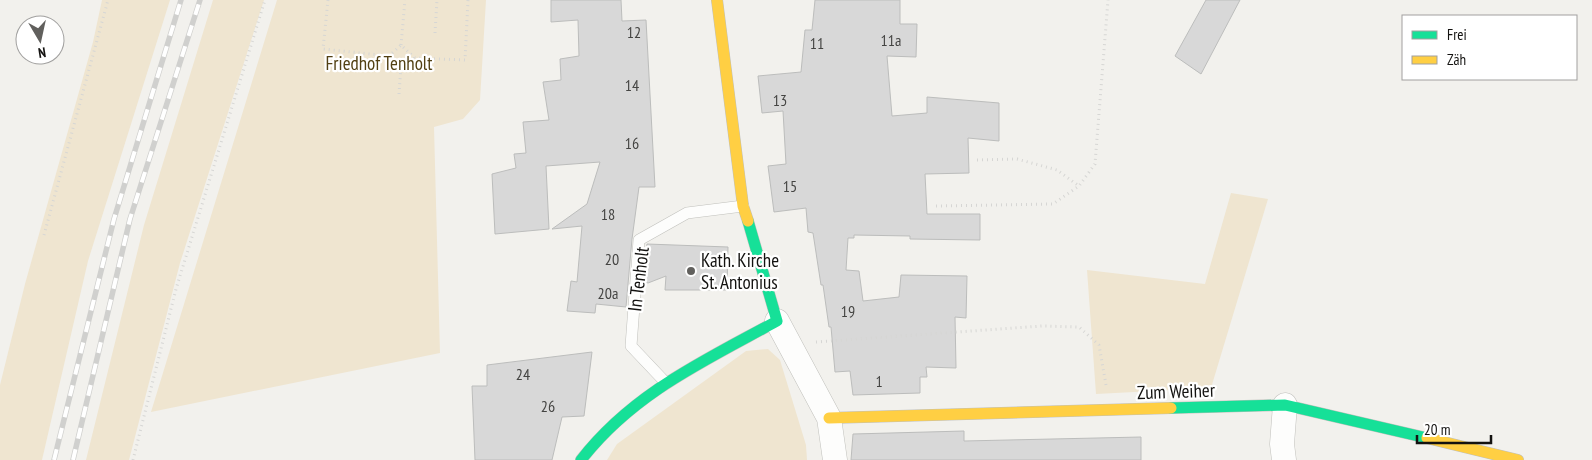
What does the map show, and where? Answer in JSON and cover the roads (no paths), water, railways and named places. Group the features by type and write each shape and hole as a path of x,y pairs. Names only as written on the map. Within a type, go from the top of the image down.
{"street":[{"path":"717,0 743,206 777,321 829,418 834,460"},
{"path":"581,460 593,441 638,402 666,383 777,321"},
{"path":"1284,460 1282,444 1285,405"},
{"name":"Zum Weiher","path":"829,418 1285,405 1518,460"}],"lane":[{"name":"In Tenholt","path":"666,383 631,346 639,240 687,213 743,206"}],"railway":[{"path":"54,460 114,219 181,0"},
{"path":"73,460 130,219 200,0"}],"place":[{"name":"Kath. Kirche St. Antonius","path":"691,271"}],"park label":[{"name":"Friedhof Tenholt","path":"379,63"}]}
